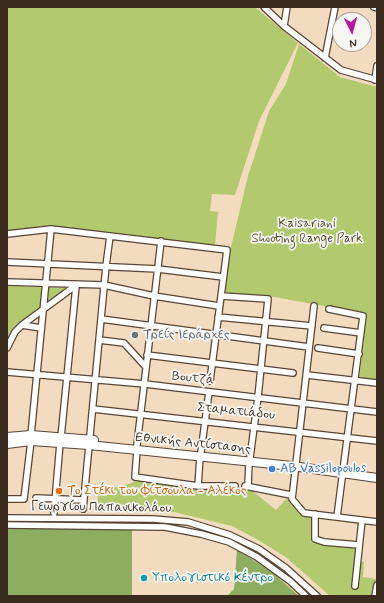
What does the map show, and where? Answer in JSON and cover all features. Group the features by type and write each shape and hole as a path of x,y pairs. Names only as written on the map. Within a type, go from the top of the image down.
{"main road":[{"name":"Εθνικής Αντίστασης","path":"7,437 60,440 296,465 377,478"},
{"name":"Εθνικής Αντίστασης","path":"7,444 31,438"},
{"name":"Εθνικής Αντίστασης","path":"343,472 377,474"}],"street":[{"path":"264,7 284,26 342,70 376,80 377,66"},
{"path":"284,26 288,7"},
{"path":"325,58 335,7"},
{"path":"7,234 51,229 227,250 210,381"},
{"path":"7,499 24,499 51,229"},
{"path":"83,509 110,236"},
{"path":"161,241 134,477 198,486 235,486"},
{"path":"7,262 158,269 223,277"},
{"path":"7,282 76,286 104,285 154,296 219,306"},
{"path":"7,348 15,332 22,325 76,286"},
{"path":"54,513 54,498 76,286"},
{"path":"221,296 268,298 258,397 246,486 291,495"},
{"path":"314,306 307,375 291,495 294,502 304,513 377,522"},
{"path":"329,309 363,316 349,437 337,517"},
{"path":"218,317 312,326"},
{"path":"101,319 309,347"},
{"path":"22,325 41,328"},
{"path":"324,328 361,333"},
{"path":"99,340 124,343 146,367"},
{"path":"318,348 358,354"},
{"path":"148,354 293,373"},
{"name":"Βουτζά","path":"7,372 145,384 377,412"},
{"path":"307,375 377,383"},
{"path":"198,486 200,455 209,392"},
{"name":"Σταματιάδου","path":"93,409 205,420 377,441"},
{"path":"36,498 84,500"},
{"path":"315,514 315,539 324,542 359,545"},
{"name":"Γεωργίου Παπανικολάου","path":"7,518 138,518 188,522 230,535 259,549 291,572 317,596"},
{"path":"355,586 362,520"},
{"name":"Γεωργίου Παπανικολάου","path":"7,525 165,527 201,534 229,542 257,557 290,581 306,596"},
{"path":"376,596 377,584"}],"green space":[{"path":"7,7 255,7 298,43 259,121 235,195 212,194 210,211 218,212 215,245 53,226 7,232"},
{"name":"Kaisariani Shooting Range Park","path":"299,44 340,77 377,87 377,382 359,380 367,314 269,296 223,294 231,247 248,176 269,111 286,84"},
{"path":"7,286 65,288 64,293 13,329 7,340"},
{"path":"137,480 197,486 250,489 276,510 287,498 304,514 314,516 314,539 357,546 356,561 364,562 363,577 376,579 373,596 330,596 287,558 232,526 174,512 97,512 98,491 129,484"},
{"path":"7,528 132,528 132,596 7,596"},
{"path":"237,550 271,571 299,596 227,596 234,589"}],"place":[{"name":"Τρείς Ιεράρχες","path":"135,335"},
{"name":"AB Vassilopoulos","path":"272,469"},
{"name":"Το Στέκι του Φίτσουλα - Αλέκος","path":"59,491"},
{"name":"Υπολογιστικό Κέντρο","path":"144,578"}]}
